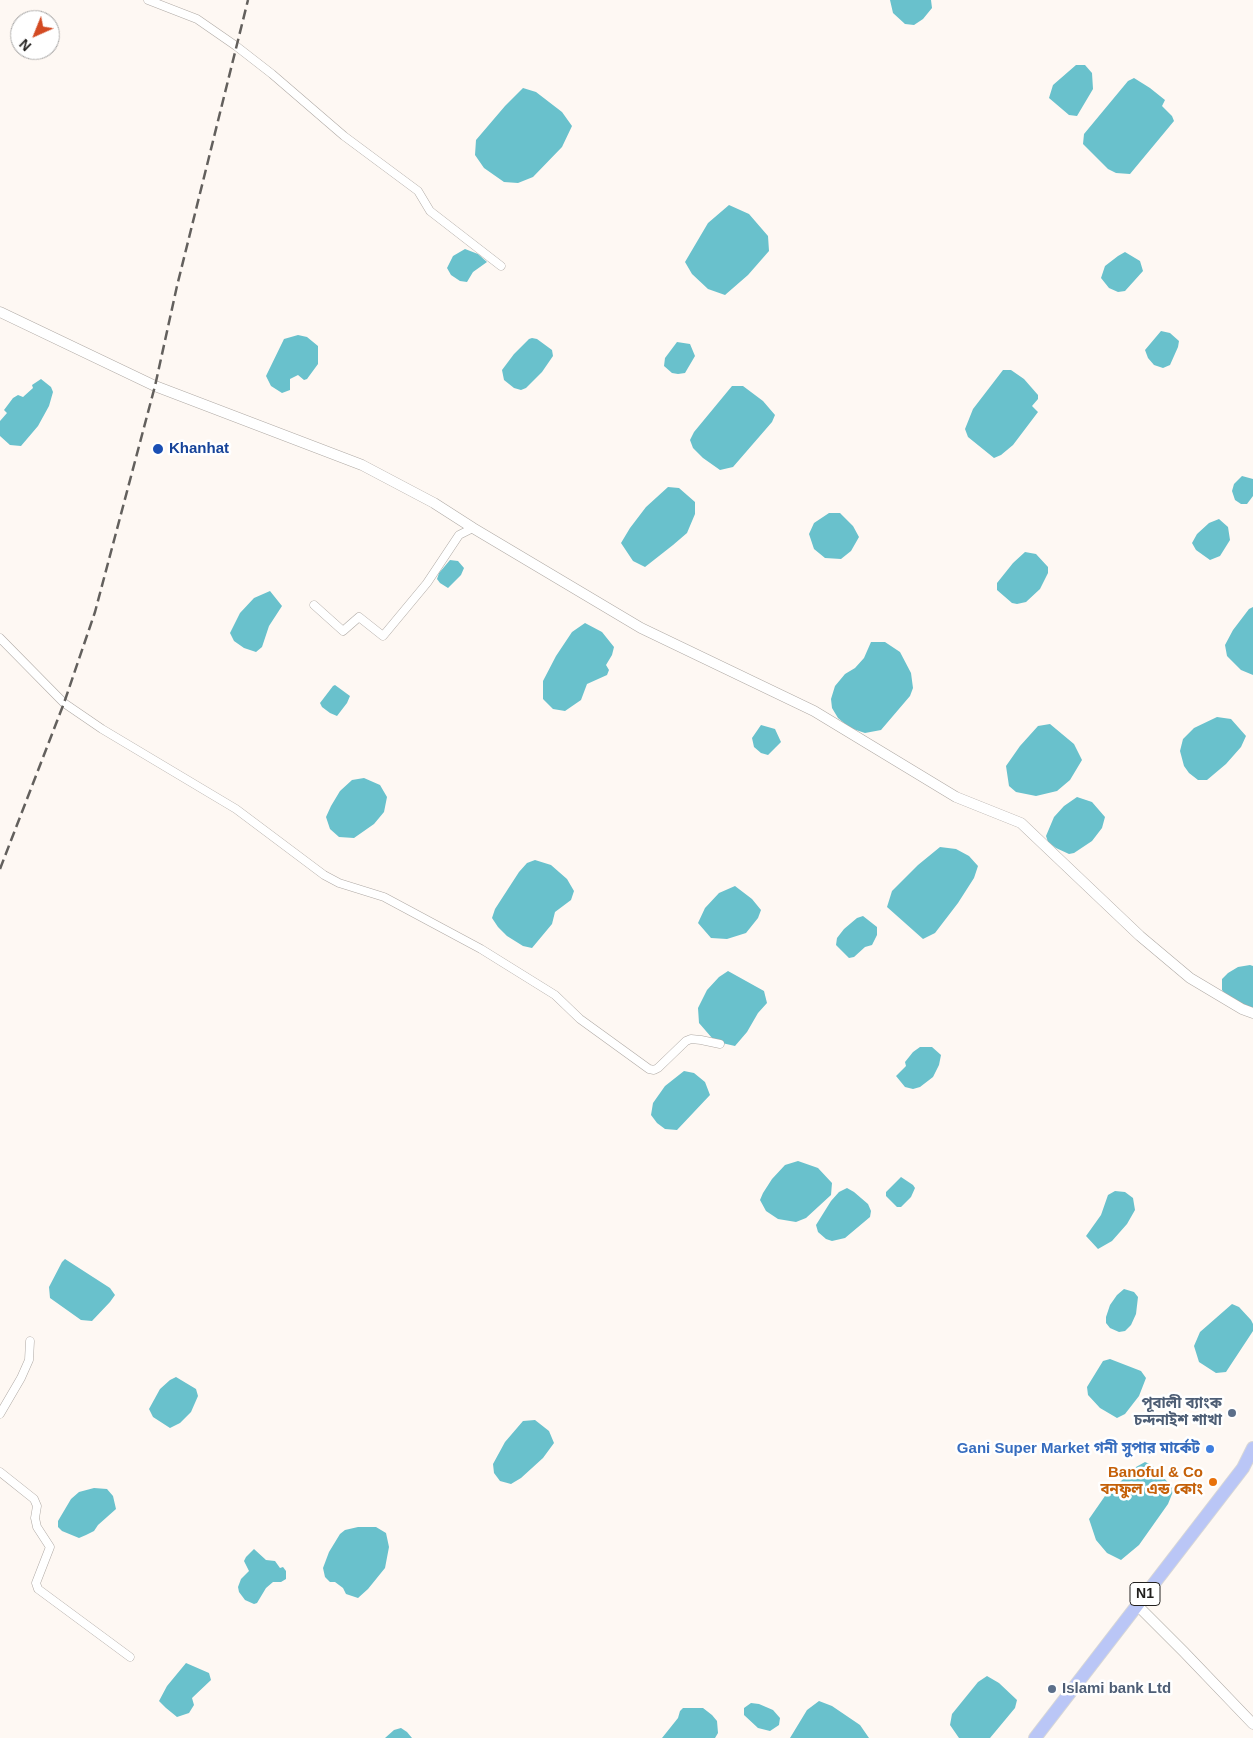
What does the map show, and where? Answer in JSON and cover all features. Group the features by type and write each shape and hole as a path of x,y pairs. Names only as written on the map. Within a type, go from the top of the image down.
{"highway":[{"name":"N1","path":"1034,1738 1243,1468 1253,1448"}],"street":[{"path":"148,0 197,19 243,52 272,74 344,136 418,191 430,211 501,266"},
{"path":"0,312 154,386 362,465 434,503 641,628 814,711 956,797 1022,823 1140,936 1190,978 1242,1009 1253,1013"},
{"path":"314,605 343,631 359,617 383,636 427,583 459,535 473,528"},
{"path":"0,638 64,703 102,729 236,809 324,875 339,883 384,897 481,949 555,995 580,1019 649,1069 654,1070 658,1068 686,1041 691,1039 720,1044"},
{"path":"0,1414 29,1360 30,1341"},
{"path":"0,1472 34,1499 37,1506 35,1518 37,1527 50,1547 36,1583 38,1589 130,1657"},
{"path":"1137,1605 1253,1724"}],"water":[{"path":"890,0 931,0 932,8 923,19 914,25 905,24 893,13"},
{"path":"1076,65 1085,65 1092,73 1093,89 1077,116 1069,115 1049,98 1053,85"},
{"path":"1134,78 1165,100 1162,106 1172,116 1174,121 1130,174 1116,173 1108,169 1083,144 1084,134 1128,81"},
{"path":"523,88 536,92 562,112 572,126 562,147 533,177 518,183 504,182 484,168 475,155 476,140"},
{"path":"729,205 749,214 768,236 769,251 748,275 725,295 708,289 692,274 685,262 708,223"},
{"path":"465,249 478,254 487,262 473,272 467,282 460,281 451,275 447,268 453,256"},
{"path":"1125,252 1140,261 1143,271 1125,291 1118,292 1109,288 1101,278 1105,266"},
{"path":"1161,331 1170,333 1179,341 1170,365 1163,368 1154,365 1148,358 1145,350"},
{"path":"298,335 307,337 318,346 318,364 307,379 304,380 298,375 290,379 290,390 282,393 271,386 266,376 284,339"},
{"path":"532,338 537,339 552,350 553,356 542,372 526,388 521,390 514,388 504,380 502,370 514,354"},
{"path":"677,342 690,344 695,356 685,373 678,374 672,373 664,366 665,358"},
{"path":"1003,370 1011,370 1024,379 1038,395 1038,399 1032,406 1038,412 1013,445 994,458 968,437 965,429 973,409"},
{"path":"41,379 51,387 53,392 49,406 38,426 21,446 10,445 0,436 0,421 7,413 4,410 13,398 18,395 23,397 33,388 32,385"},
{"path":"732,386 743,386 763,401 775,415 772,422 733,467 720,470 693,448 690,440 694,432"},
{"path":"1242,476 1253,479 1253,496 1247,504 1241,504 1235,500 1232,491 1234,484"},
{"path":"668,487 679,488 695,502 695,514 687,533 645,567 633,561 621,543 646,507"},
{"path":"829,513 840,513 853,526 859,537 851,551 841,559 825,558 814,549 809,534 814,523"},
{"path":"1219,519 1228,527 1230,540 1220,556 1210,560 1196,550 1192,543 1197,534 1209,523"},
{"path":"1025,552 1036,554 1048,567 1048,573 1040,589 1026,602 1012,603 997,590 997,583 1013,563"},
{"path":"450,560 458,561 464,568 461,575 448,588 437,579 439,573"},
{"path":"270,591 282,606 269,626 262,647 256,652 244,648 234,641 230,633 240,613 254,598"},
{"path":"1253,607 1253,675 1241,670 1227,656 1225,645 1233,630 1249,609"},
{"path":"585,623 602,632 614,647 606,665 609,670 607,675 587,684 581,700 565,711 553,709 543,699 543,681 556,656 572,632"},
{"path":"871,642 885,642 900,652 911,673 913,688 910,696 881,730 865,733 850,728 838,718 832,708 831,699 835,686 845,674 855,668 864,658"},
{"path":"335,685 350,696 337,716 322,707 320,703"},
{"path":"1217,717 1231,719 1246,736 1241,747 1226,764 1207,780 1198,780 1184,766 1180,751 1183,739 1194,728"},
{"path":"1050,724 1074,744 1082,760 1070,780 1057,791 1036,796 1016,792 1009,786 1006,766 1020,746 1038,726"},
{"path":"761,725 775,729 781,742 768,755 761,753 754,747 752,738"},
{"path":"364,778 380,785 387,797 384,812 374,824 354,838 339,837 330,829 326,817 340,791 352,780"},
{"path":"1077,797 1092,802 1105,817 1102,828 1092,841 1074,853 1069,854 1048,842 1046,836 1054,817 1064,806"},
{"path":"940,847 956,849 969,856 978,866 974,878 958,903 935,933 923,939 887,907 892,891 918,865"},
{"path":"535,860 551,865 567,879 574,891 571,900 555,912 552,924 532,948 523,946 507,936 492,918 495,909 519,872 527,863"},
{"path":"735,886 752,899 761,910 758,918 746,933 727,939 711,938 698,923 705,908 719,893"},
{"path":"863,916 877,927 877,935 872,945 865,947 854,957 849,958 836,945 837,938 857,918"},
{"path":"1253,966 1253,1010 1225,994 1222,990 1222,979 1228,973 1238,967"},
{"path":"728,971 764,991 767,1003 735,1046 712,1038 699,1023 698,1008 707,990 719,977"},
{"path":"920,1047 932,1047 941,1055 939,1065 933,1077 920,1087 913,1089 905,1087 896,1076 906,1066 905,1062 913,1052"},
{"path":"684,1071 694,1073 705,1082 710,1095 677,1130 665,1129 651,1115 653,1103 665,1086"},
{"path":"798,1161 818,1168 832,1183 831,1195 806,1218 796,1222 778,1219 766,1211 760,1200 772,1179 785,1165"},
{"path":"901,1177 915,1188 911,1197 901,1207 897,1207 886,1196 886,1192"},
{"path":"847,1188 868,1204 871,1211 870,1217 845,1238 832,1241 826,1239 818,1232 816,1225 831,1201 839,1192"},
{"path":"1115,1191 1125,1192 1133,1198 1135,1210 1127,1224 1112,1241 1098,1249 1086,1236 1101,1215 1108,1195"},
{"path":"65,1259 110,1288 115,1295 92,1321 81,1320 50,1298 49,1287"},
{"path":"1124,1289 1134,1292 1138,1297 1136,1314 1131,1325 1125,1331 1119,1332 1110,1328 1106,1323 1106,1317 1110,1305"},
{"path":"1232,1304 1239,1307 1251,1320 1253,1331 1226,1372 1216,1373 1199,1362 1194,1346 1200,1332"},
{"path":"1110,1359 1141,1371 1146,1378 1139,1396 1125,1414 1117,1418 1100,1408 1088,1395 1087,1387 1103,1361"},
{"path":"176,1377 196,1389 198,1396 191,1412 180,1423 170,1428 153,1417 149,1409 160,1389"},
{"path":"535,1420 549,1431 554,1443 543,1458 521,1478 511,1484 500,1481 494,1473 493,1464 505,1442 523,1421"},
{"path":"1145,1462 1152,1465 1174,1489 1168,1504 1139,1545 1121,1560 1107,1553 1096,1540 1089,1519 1105,1496 1136,1467"},
{"path":"94,1488 107,1489 113,1496 116,1509 94,1531 79,1538 62,1531 58,1527 58,1521 71,1499 79,1492"},
{"path":"358,1527 376,1527 386,1533 389,1547 385,1568 358,1598 346,1594 343,1588 335,1582 330,1582 325,1577 323,1568 329,1552 340,1534 345,1530"},
{"path":"254,1549 266,1560 275,1561 280,1568 283,1567 286,1571 286,1579 281,1582 273,1582 266,1588 257,1603 254,1604 245,1600 238,1587 241,1579 249,1571 244,1561"},
{"path":"186,1663 209,1673 211,1680 192,1698 194,1705 189,1713 177,1717 159,1701 167,1686"},
{"path":"987,1676 999,1683 1017,1700 1015,1708 990,1738 959,1738 950,1725 952,1714 978,1682"},
{"path":"819,1701 832,1706 860,1725 869,1738 790,1738 807,1710"},
{"path":"751,1703 773,1710 780,1718 779,1725 770,1731 758,1728 744,1715 744,1708"},
{"path":"683,1708 703,1708 712,1715 717,1721 718,1733 715,1738 662,1738 678,1718"},
{"path":"401,1728 412,1738 385,1738 394,1730"}],"railway":[{"path":"0,869 64,703 95,612 155,386 177,286 248,0"}],"place":[{"name":"Khanhat","path":"158,449"},
{"name":"পূবালী ব্যাংক চন্দনাইশ শাখা","path":"1232,1413"},
{"name":"Gani Super Market গনী সুপার মার্কেট","path":"1210,1449"},
{"name":"Banoful & Co বনফুল এন্ড কোং","path":"1213,1482"},
{"name":"Islami bank Ltd","path":"1052,1689"}]}
